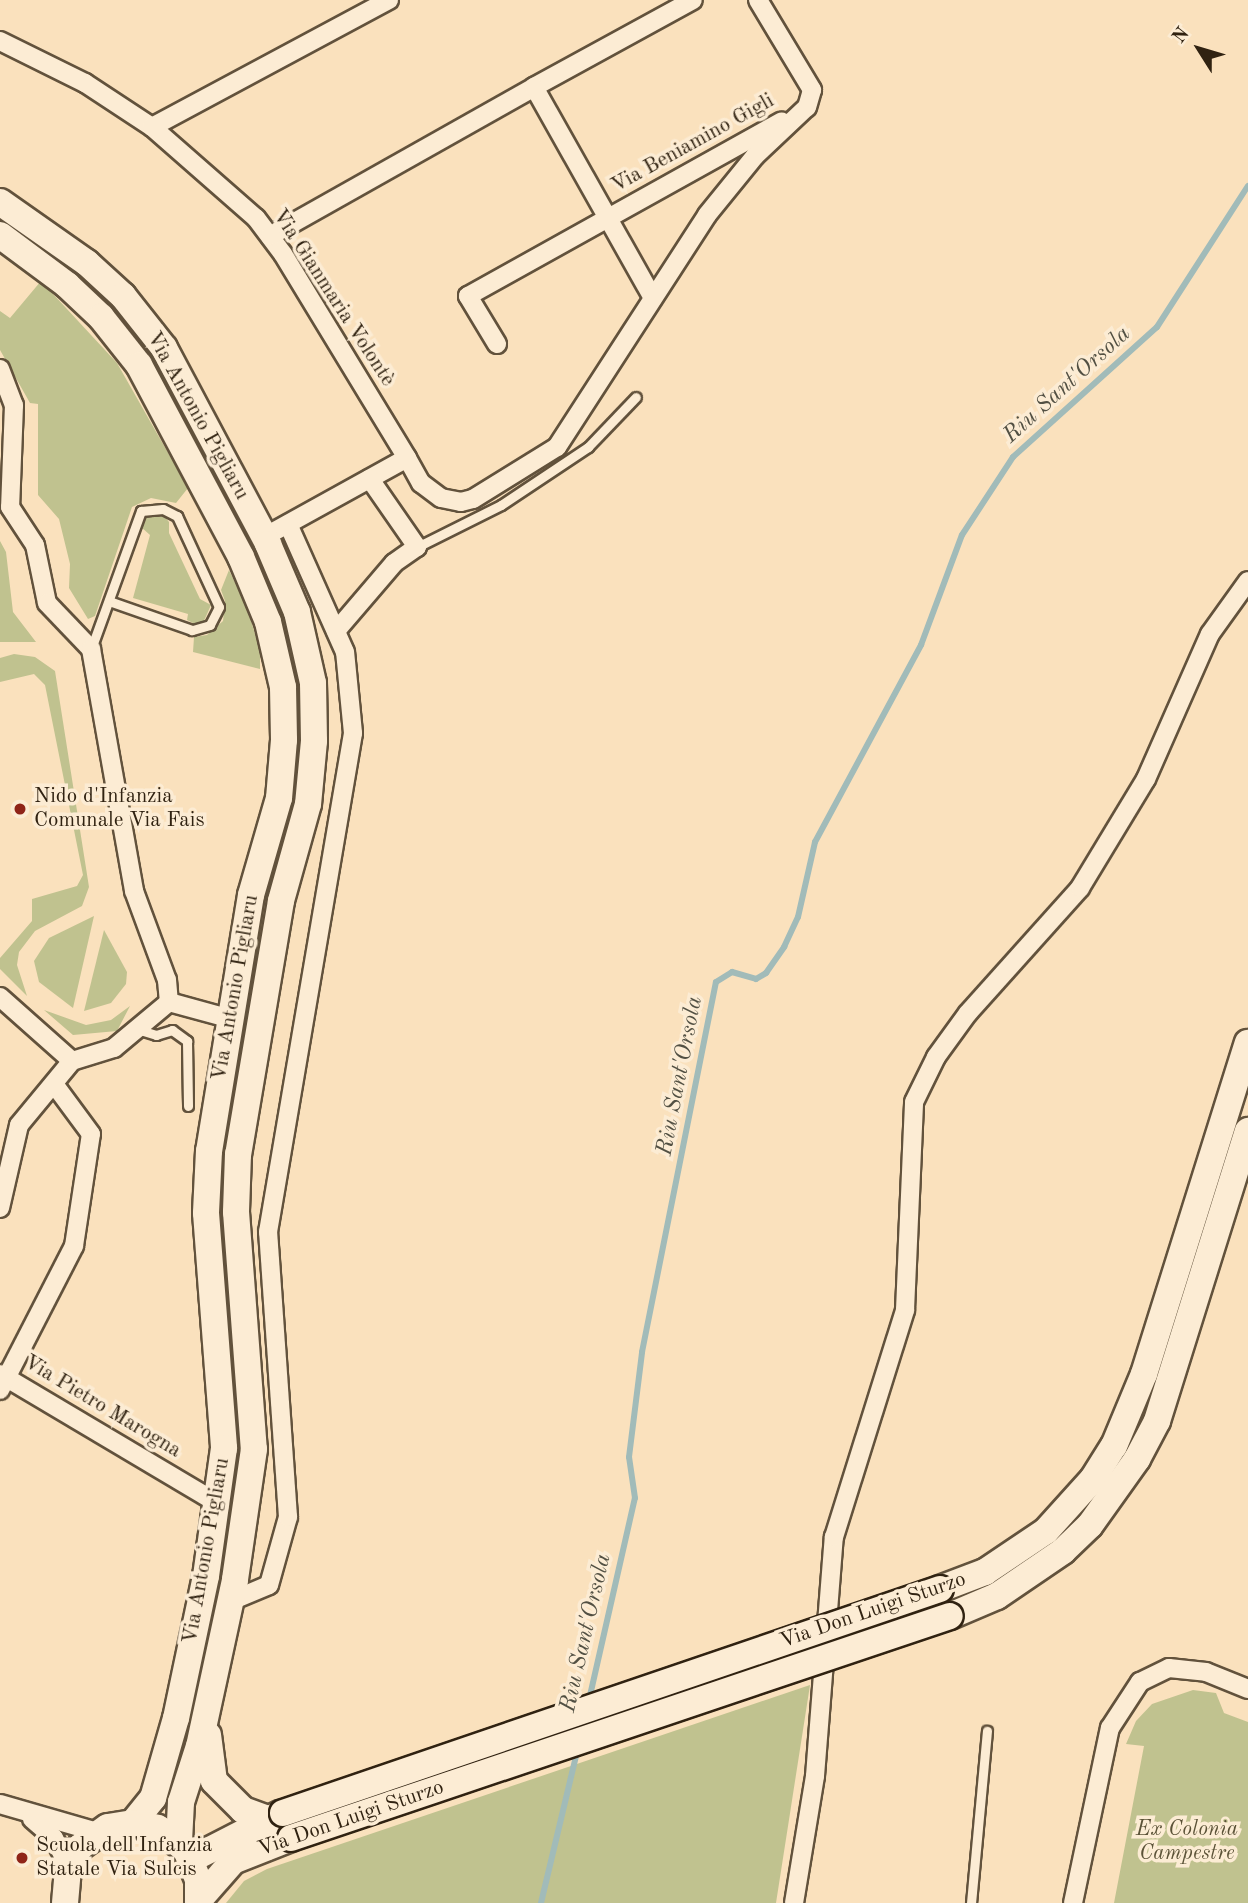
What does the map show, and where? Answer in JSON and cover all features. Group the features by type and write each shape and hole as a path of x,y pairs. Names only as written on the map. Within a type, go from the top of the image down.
{"main road":[{"name":"Via Antonio Pigliaru","path":"0,202 87,262 123,296 164,348 264,537 297,612 313,683 314,741 308,804 281,901 238,1154 236,1212 254,1449 231,1601 208,1705 181,1802 185,1851 198,1902"},
{"name":"Via Antonio Pigliaru","path":"0,235 67,285 101,317 139,365 241,557 268,622 283,687 284,740 279,798 251,895 209,1151 207,1200 224,1448 176,1718 153,1798 133,1823"},
{"name":"Via Don Luigi Sturzo","path":"185,1851 206,1856 275,1816 940,1589 985,1572 1046,1531 1085,1488 1114,1446 1144,1374 1248,1043"},
{"name":"Via Don Luigi Sturzo","path":"198,1902 233,1861 291,1838 950,1616 997,1596 1063,1551 1106,1505 1137,1459 1157,1421 1248,1131"},
{"path":"208,1705 214,1781 243,1810 275,1816"},
{"path":"63,1901 68,1866 80,1847 97,1832 133,1823 158,1828 185,1851"}],"street":[{"path":"152,127 389,0"},
{"path":"270,236 693,0"},
{"path":"758,0 812,90 807,107"},
{"name":"Via Gianmaria Volontè","path":"0,41 85,83 152,127 215,179 270,236 407,458"},
{"name":"Via Beniamino Gigli","path":"534,87 653,298"},
{"name":"Via Beniamino Gigli","path":"497,344 468,296 807,107"},
{"name":"Via Beniamino Gigli","path":"407,458 421,483 452,502 473,499 544,457 568,434 653,298 738,175 807,107"},
{"path":"0,369 14,405 10,507 35,545 47,603 91,649 134,891 167,979 169,1002"},
{"path":"264,537 407,458"},
{"path":"336,631 394,563 416,547 370,479"},
{"name":"Via Antonio Pigliaru","path":"231,1601 269,1585 288,1517 268,1232 353,733 345,652 288,524"},
{"path":"796,1897 816,1776 834,1537 905,1310 914,1102 936,1057 968,1013 1080,888 1146,779 1209,634 1248,581"},
{"path":"0,997 72,1061"},
{"path":"169,1002 230,1019"},
{"path":"0,1208 19,1125 72,1061 114,1048 140,1030 169,1002"},
{"path":"3,1380 74,1246 91,1134 54,1084"},
{"name":"Via Pietro Marogna","path":"3,1380 216,1502"},
{"path":"1073,1903 1110,1728 1140,1682 1169,1668 1206,1672 1248,1689"},
{"path":"0,1804 97,1832"},
{"path":"20,1811 54,1838 68,1866"}],"lane":[{"path":"416,547 501,505 588,447 636,397"},
{"path":"91,649 135,518 151,508 177,516 219,607 210,625 192,630 109,601"},
{"path":"140,1030 156,1035 172,1030 187,1041 188,1106"},
{"path":"971,1903 987,1731"}],"green space":[{"path":"41,281 117,363 188,488 176,503 151,498 132,507 95,616 88,619 69,588 70,564 59,519 38,495 38,404 30,403 0,350 0,311 10,318"},
{"path":"146,514 165,517 169,522 169,533 200,599 211,605 203,623 187,620 188,614 133,598 150,535 141,527"},
{"path":"0,541 6,552 13,612 36,642 0,642"},
{"path":"229,570 248,610 260,651 260,669 193,652 194,637 207,635 223,621 225,601 221,590"},
{"path":"14,654 35,657 55,671 89,887 82,906 35,931 19,952 17,965 27,996 0,969 0,958 32,921 32,899 77,886 83,875 45,685 34,674 0,682 0,658"},
{"path":"94,916 73,1008 39,982 34,961 49,938"},
{"path":"104,930 127,972 126,984 111,1003 84,1011"},
{"path":"130,1006 117,1031 73,1035 44,1010 86,1025 111,1020"},
{"path":"810,1685 776,1903 226,1903 244,1881 267,1869"},
{"name":"Ex Colonia Campestre","path":"1193,1690 1216,1693 1224,1713 1248,1722 1248,1903 1114,1903 1144,1746 1126,1744 1136,1721 1152,1704"}],"waterway":[{"name":"Riu Sant'Orsola","path":"589,1700 635,1498 629,1457 642,1352 716,982 732,972 756,979 766,973 784,947 798,917 815,842 921,645 962,535 1013,457 1157,327 1248,186"},
{"name":"Riu Sant'Orsola","path":"541,1903 578,1748"}],"place":[{"name":"Nido d'Infanzia Comunale Via Fais","path":"20,809"},
{"name":"Scuola dell'Infanzia Statale Via Sulcis","path":"22,1858"}]}
